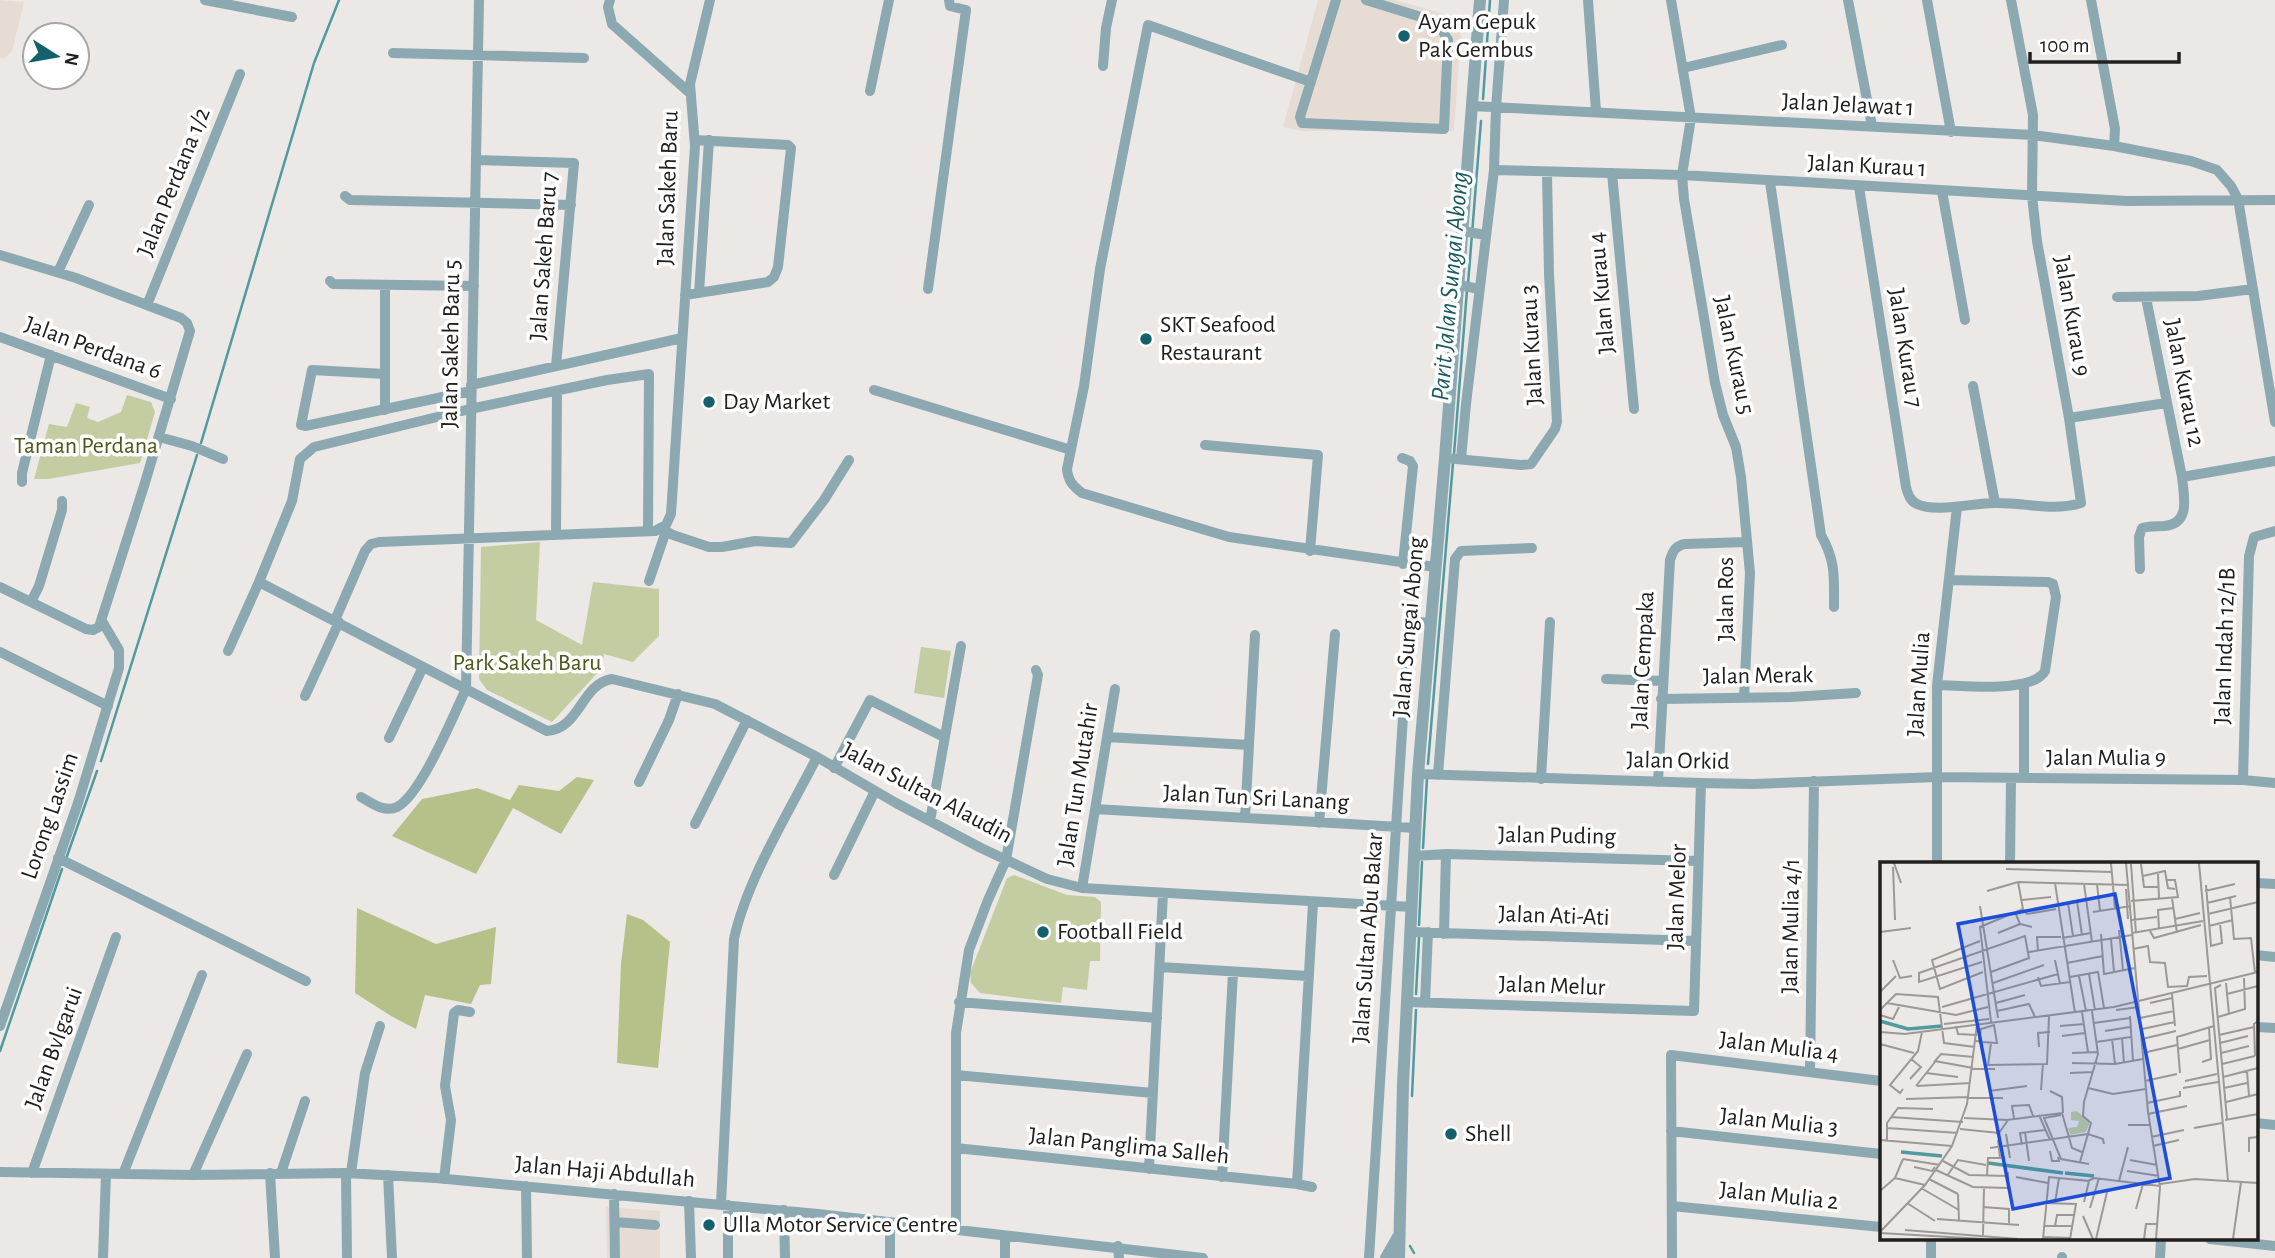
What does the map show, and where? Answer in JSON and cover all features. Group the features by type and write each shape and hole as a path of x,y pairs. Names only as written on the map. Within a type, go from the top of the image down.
{"street":[{"path":"205,0 257,5 292,16"},
{"name":"Jalan Sakeh Baru 5","path":"466,690 479,0"},
{"path":"610,0 609,16 612,24 691,94"},
{"name":"Jalan Sakeh Baru","path":"649,581 658,530 666,524 671,514 695,140 690,84 710,0"},
{"path":"870,91 889,0"},
{"path":"928,289 966,9 950,6 949,0"},
{"path":"1103,66 1106,28 1112,0"},
{"path":"1336,0 1300,117 1302,123 1444,129 1447,40 1437,22 1366,0"},
{"path":"1463,352 1474,233 1494,170 1504,0"},
{"path":"1588,0 1596,111"},
{"name":"Jalan Kurau 5","path":"1671,0 1691,118 1682,175 1714,383 1736,447 1746,542"},
{"path":"1848,0 1872,126"},
{"path":"1927,0 1951,132"},
{"name":"Jalan Kurau 9","path":"1995,503 2060,508 2081,503 2069,418 2037,241 2032,196 2033,115 2011,0"},
{"path":"2091,0 2113,117 2114,146"},
{"name":"Jalan Sungai Abong","path":"1399,1258 1418,774 1446,458 1458,403 1474,233 1472,106 1476,1"},
{"path":"1311,82 1148,26 1100,269 1084,386 1067,469 1068,477 1072,485 1082,493 1209,532 1310,551 1435,567"},
{"path":"1683,68 1782,45"},
{"path":"393,53 583,58"},
{"name":"Jalan Perdana 1/2","path":"147,305 240,74"},
{"name":"Jalan Jelawat 1","path":"1472,106 2033,135 2114,146 2192,162 2217,170 2231,186 2238,200"},
{"path":"685,295 768,282 774,277 778,267 791,148 788,145 695,140"},
{"path":"699,293 709,141"},
{"name":"Jalan Sakeh Baru 7","path":"476,160 572,162 575,166 556,366"},
{"name":"Jalan Kurau 1","path":"1494,170 1682,175 2127,201 2275,200"},
{"name":"Jalan Kurau 3","path":"1446,458 1531,464 1555,429 1557,422 1547,173"},
{"name":"Jalan Kurau 4","path":"1612,173 1634,409"},
{"path":"1770,182 1821,536 1830,551 1834,568 1833,607"},
{"name":"Jalan Kurau 7","path":"1859,187 1909,497 1915,504 1956,507"},
{"path":"1942,191 1965,320"},
{"path":"345,196 349,200 571,205"},
{"path":"2238,200 2275,422"},
{"path":"58,272 89,205"},
{"path":"0,255 58,272 181,318 190,331 99,627 86,629 0,587"},
{"path":"330,281 333,284 385,286 474,286"},
{"path":"385,286 385,410"},
{"path":"2117,297 2198,296 2253,289"},
{"name":"Jalan Kurau 12","path":"2140,569 2142,528 2167,526 2178,522 2183,515 2185,504 2146,298"},
{"name":"Jalan Perdana 6","path":"0,337 171,399"},
{"path":"385,373 312,370 301,425 385,410 556,366 682,338"},
{"path":"22,482 51,355"},
{"path":"228,651 292,501 300,460 314,447 470,409 636,374 650,375 658,530"},
{"path":"1956,507 1995,503 1973,386"},
{"path":"874,390 1071,450"},
{"path":"556,534 557,391"},
{"path":"1458,403 1461,459"},
{"path":"2069,418 2166,403"},
{"path":"159,437 192,446 223,459"},
{"path":"1205,445 1318,455 1310,551"},
{"path":"1402,458 1410,461 1413,466 1403,564"},
{"path":"305,696 365,551 371,544 658,530 709,547 755,541 791,543 829,493 849,460"},
{"path":"2182,477 2275,461"},
{"path":"31,602 39,586 62,510 62,501"},
{"name":"Jalan Mulia","path":"1937,862 1937,685 1956,507"},
{"name":"Jalan Indah 12/1B","path":"2243,780 2249,556 2254,537 2275,531"},
{"name":"Jalan Cempaka","path":"1658,782 1662,681 1670,560 1673,550 1679,545 1746,542"},
{"name":"Jalan Ros","path":"1744,698 1750,573 1746,542"},
{"path":"1438,775 1455,559 1461,551 1532,548"},
{"path":"1937,685 2024,685 2039,679 2045,671 2056,597 2053,584 2049,582 1949,580"},
{"path":"259,582 466,690 434,756 406,799 396,807 386,809 361,797"},
{"name":"Lorong Lassim","path":"0,1026 119,668 119,650 102,621"},
{"name":"Jalan Sultan Abu Bakar","path":"1369,1258 1409,621 1430,623"},
{"path":"1541,779 1550,622"},
{"path":"1319,823 1335,634"},
{"path":"1245,818 1255,635"},
{"path":"930,821 961,646"},
{"path":"0,652 108,706"},
{"path":"389,738 423,667"},
{"path":"956,1230 956,1034 959,1002 969,950 1006,860 1038,675 1036,670"},
{"path":"1606,678 1662,681"},
{"name":"Jalan Sultan Alaudin","path":"466,690 547,731 562,728 594,687 602,681 612,679 715,704 1006,860 1047,879 1082,888 1412,907"},
{"path":"2024,685 2024,778"},
{"name":"Jalan Tun Mutahir","path":"1082,888 1115,689"},
{"name":"Jalan Merak","path":"1661,699 1856,693"},
{"path":"639,782 669,720 678,694"},
{"path":"834,768 870,700 944,737"},
{"path":"695,824 747,720"},
{"path":"1107,737 1249,745"},
{"path":"728,1258 724,1205 732,967 736,932 765,858 817,757"},
{"name":"Jalan Orkid","path":"1418,774 1701,783 1937,777"},
{"name":"Jalan Mulia 9","path":"1937,777 2243,780 2275,783"},
{"path":"2010,862 2011,779"},
{"name":"Jalan Mulia 4/1","path":"1810,1072 1814,781"},
{"name":"Jalan Melor","path":"1695,1011 1701,783"},
{"path":"834,875 875,791"},
{"name":"Jalan Tun Sri Lanang","path":"1095,810 1416,828"},
{"path":"1444,934 1446,854"},
{"name":"Jalan Puding","path":"1414,856 1446,854 1698,861"},
{"path":"58,858 306,981"},
{"path":"1149,1169 1163,893"},
{"path":"1297,1184 1313,903"},
{"name":"Jalan Ati-Ati","path":"1411,932 1696,941"},
{"path":"1425,1003 1428,932"},
{"name":"Jalan Bvlgarui","path":"32,1173 116,937"},
{"path":"1160,967 1308,976"},
{"path":"1222,1177 1233,972"},
{"path":"122,1174 202,975"},
{"path":"959,1002 1157,1018"},
{"name":"Jalan Melur","path":"1408,1002 1695,1011"},
{"path":"444,1179 450,1128 445,1086 454,1013 458,1010 470,1012"},
{"path":"347,1258 348,1173 365,1073 380,1026"},
{"path":"193,1175 247,1054"},
{"name":"Jalan Mulia 4","path":"1671,1131 1671,1055 1880,1081"},
{"path":"956,1075 1153,1093"},
{"path":"275,1258 276,1173 305,1101"},
{"path":"1671,1131 1672,1258"},
{"name":"Jalan Mulia 3","path":"1671,1131 1880,1154"},
{"name":"Jalan Panglima Salleh","path":"956,1148 1297,1184 1312,1188"},
{"name":"Jalan Haji Abdullah","path":"0,1172 193,1175 348,1173 444,1179 784,1210 1203,1258"},
{"path":"103,1258 106,1174"},
{"path":"388,1175 392,1258"},
{"path":"526,1186 527,1258"},
{"path":"614,1194 615,1258"},
{"path":"689,1201 691,1258"},
{"name":"Jalan Mulia 2","path":"1672,1206 1880,1227"},
{"path":"784,1210 785,1258"},
{"path":"615,1222 655,1225"},
{"path":"890,1222 890,1258"},
{"path":"1386,1258 1400,1231"},
{"path":"1400,1231 1407,1258"},
{"path":"1005,1236 1006,1258"},
{"path":"1931,1240 1931,1258"},
{"path":"2160,1258 2161,1240"},
{"path":"2221,1240 2275,1245"},
{"path":"1118,1247 1119,1258"}],"shaded area":[{"path":"0,0 24,2 12,51 4,59 0,58"},
{"path":"1318,0 1396,0 1451,16 1461,32 1454,131 1302,131 1283,127"},
{"path":"606,1207 660,1211 660,1258 607,1258"}],"green space":[{"name":"Taman Perdana","path":"127,395 151,402 155,412 140,463 34,479 49,424 67,427 76,403 90,407 87,418 98,422 121,412"},
{"name":"Park Sakeh Baru","path":"540,542 536,620 582,645 593,582 659,589 659,636 633,662 604,654 602,668 552,722 487,690 479,679 481,547"},
{"path":"921,647 951,651 944,698 914,693"},
{"path":"577,777 594,780 561,834 513,808 476,874 392,836 422,799 477,788 510,800 519,785 559,791"},
{"name":"Football Field","path":"1014,875 1067,895 1095,897 1101,902 1100,961 1090,961 1087,990 1063,987 1061,1003 980,993 971,983 970,973 1007,878"},
{"path":"357,908 436,944 496,927 491,984 480,985 471,1004 425,995 416,1029 391,1016 355,993"},
{"path":"627,914 643,920 670,942 658,1068 617,1063 621,964"}],"waterway":[{"path":"201,443 314,63 339,0"},
{"name":"Parit Jalan Sungai Abong","path":"1483,99 1490,0"},
{"name":"Parit Jalan Sungai Abong","path":"1468,284 1481,121"},
{"name":"Parit Jalan Sungai Abong","path":"1454,454 1467,290"},
{"path":"101,761 197,455"},
{"name":"Parit Jalan Sungai Abong","path":"1428,764 1453,463"},
{"path":"67,856 97,771"},
{"name":"Parit Jalan Sungai Abong","path":"1423,848 1427,778"},
{"name":"Parit Jalan Sungai Abong","path":"1419,925 1422,862"},
{"path":"0,1051 62,869"},
{"name":"Parit Jalan Sungai Abong","path":"1416,994 1419,938"},
{"name":"Parit Jalan Sungai Abong","path":"1412,1096 1416,1010"},
{"name":"Parit Jalan Sungai Abong","path":"1410,1246 1414,1253"}],"place":[{"name":"Ayam Gepuk Pak Gembus","path":"1404,36"},
{"name":"SKT Seafood Restaurant","path":"1146,339"},
{"name":"Day Market","path":"709,402"},
{"name":"Football Field","path":"1043,932"},
{"name":"Shell","path":"1451,1134"},
{"name":"Ulla Motor Service Centre","path":"709,1225"}]}
